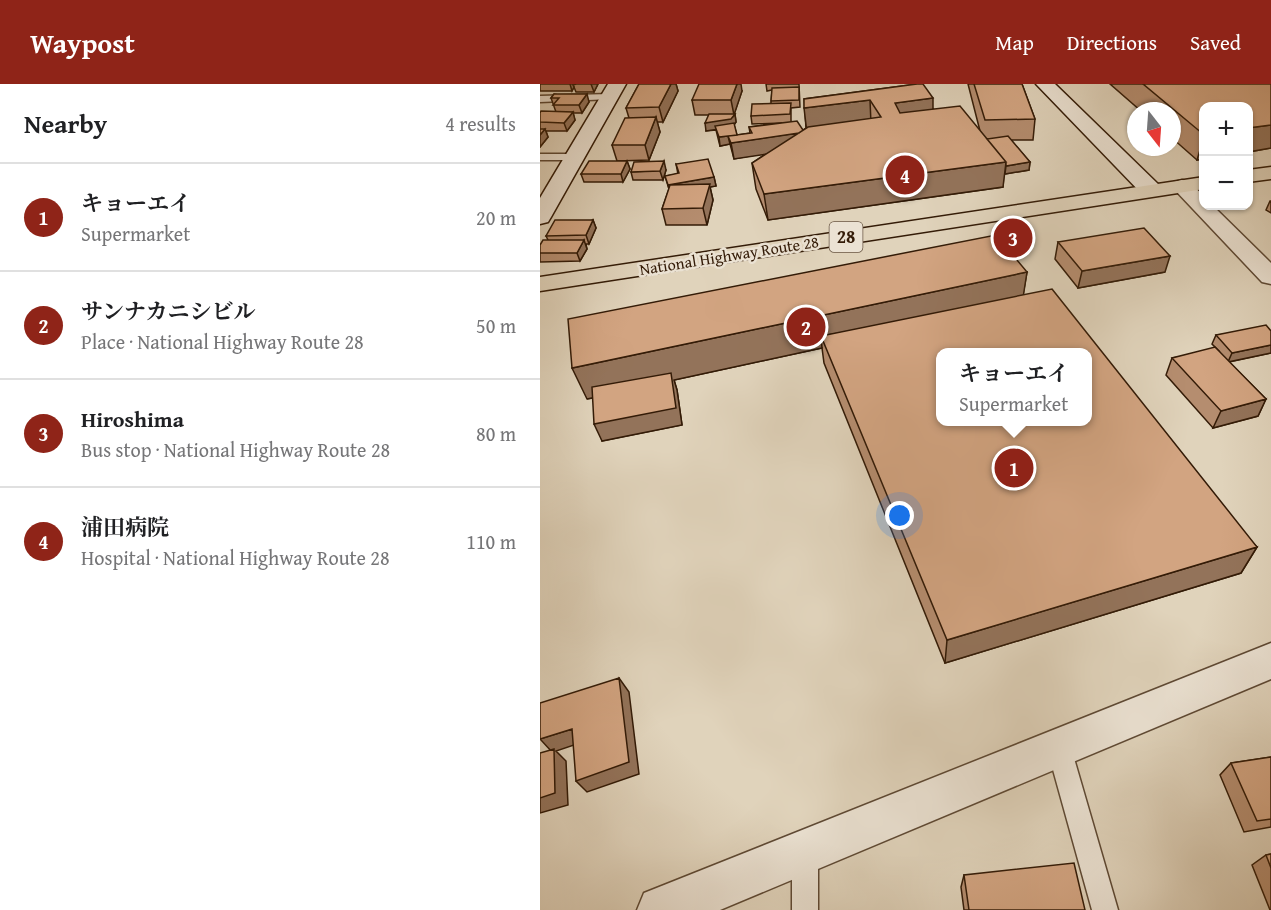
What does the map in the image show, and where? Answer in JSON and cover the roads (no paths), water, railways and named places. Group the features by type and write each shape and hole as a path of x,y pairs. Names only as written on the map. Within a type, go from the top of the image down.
{"highway":[{"path":"1253,175 1271,173"},
{"name":"National Highway Route 28","path":"540,284 1193,184"}],"main road":[{"path":"1045,84 1151,190"},
{"path":"542,211 613,91"},
{"path":"1193,184 1271,277"},
{"path":"662,910 1059,748 1269,666"}],"lane":[{"path":"540,99 613,91"},
{"path":"540,158 575,157"},
{"path":"1059,748 1105,910"},
{"path":"805,852 805,910"}],"place":[{"name":"浦田病院","path":"905,175"},
{"name":"Hiroshima","path":"1013,238"},
{"name":"サンナカニシビル","path":"806,327"},
{"name":"キョーエイ","path":"1014,468"}]}
